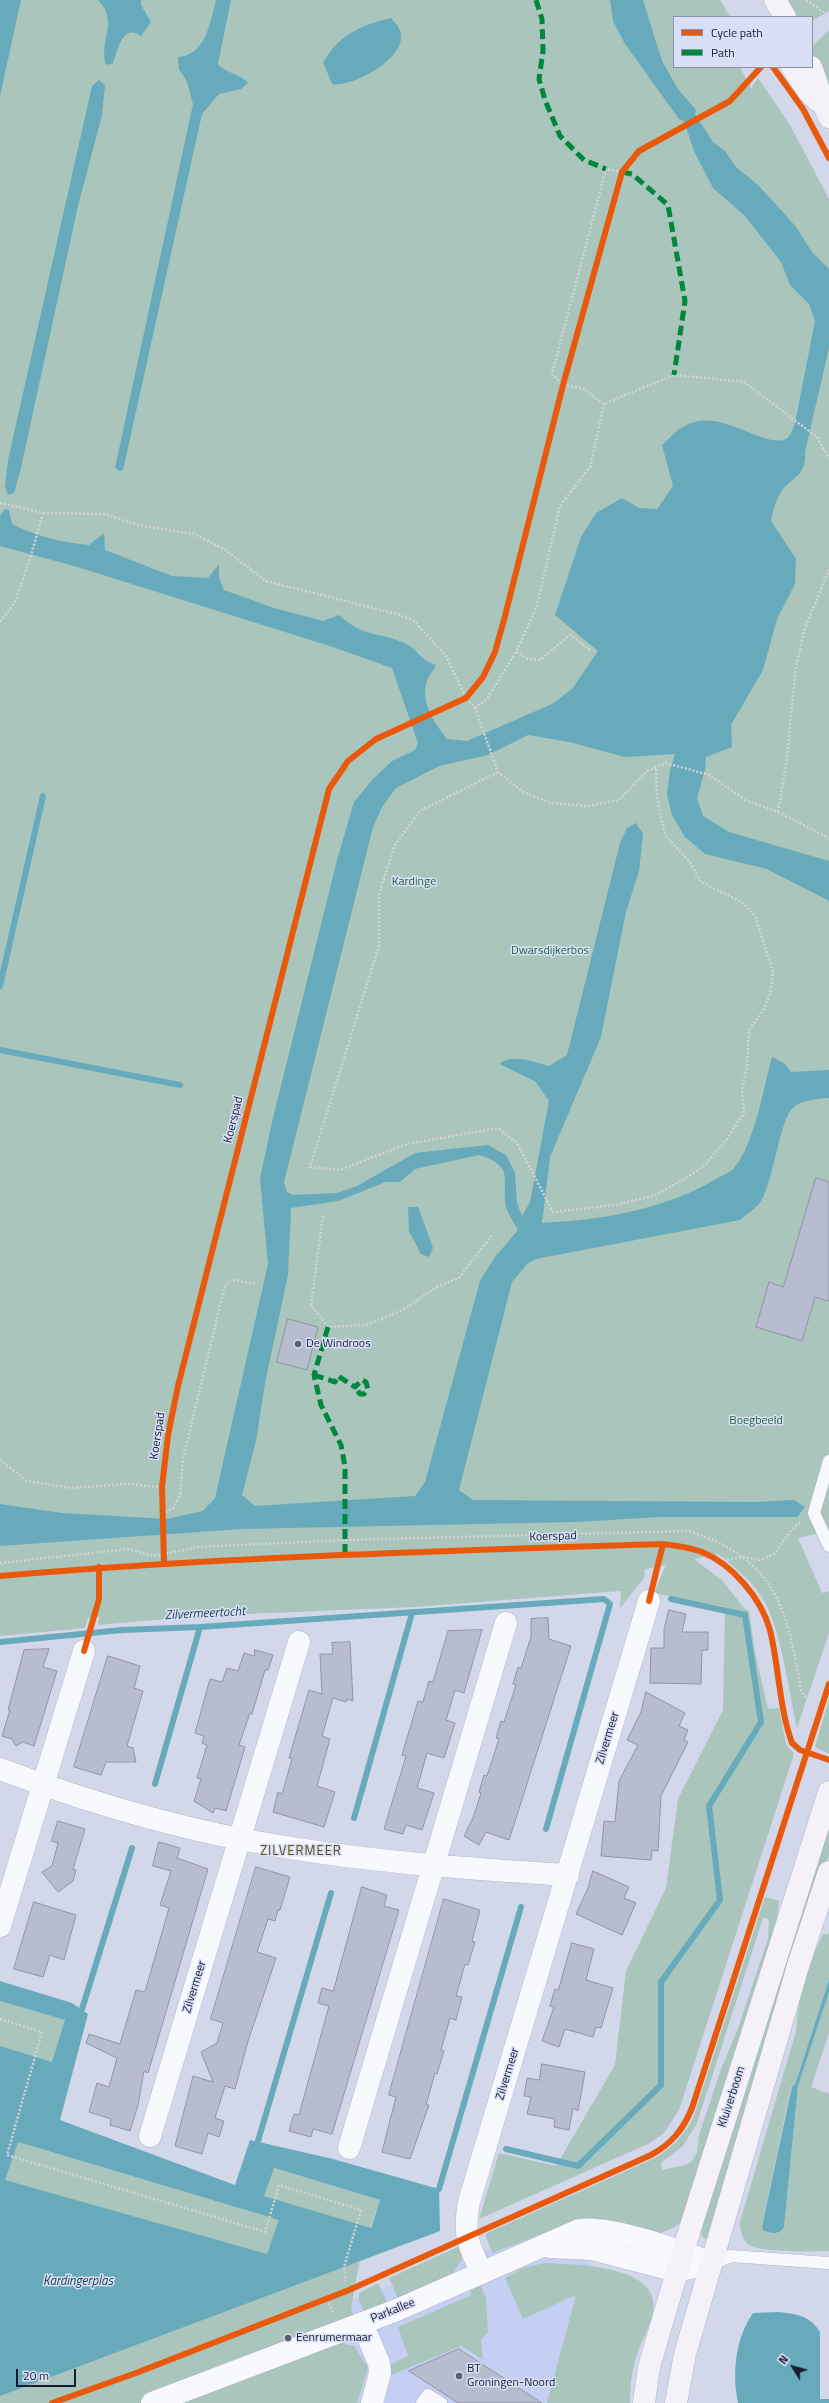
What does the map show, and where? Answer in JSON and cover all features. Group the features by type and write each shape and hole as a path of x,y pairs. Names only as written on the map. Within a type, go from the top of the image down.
{"main road":[{"path":"761,0 767,16"},
{"path":"774,0 784,16"},
{"path":"793,68 808,92 826,111"},
{"path":"811,68 819,86 826,111"},
{"name":"Kluiverboom","path":"644,2403 650,2367 680,2261 829,1792"},
{"path":"676,2403 685,2354 798,1966 829,1872"}],"street":[{"name":"Zilvermeer","path":"482,2273 466,2238 466,2222 469,2202 649,1601"},
{"path":"349,2148 506,1622"},
{"name":"Zilvermeer","path":"150,2136 299,1642"},
{"path":"0,1926 84,1651"},
{"path":"0,1769 43,1785 144,1816 239,1839 291,1848 432,1866 568,1875"},
{"name":"Parkallee","path":"152,2403 362,2323 482,2273 579,2230 598,2229 680,2261 712,2262"},
{"path":"362,2323 379,2364 380,2373 372,2403"}],"lane":[{"path":"829,1461 814,1513 829,1546"},
{"path":"712,2262 731,2256 829,2263"},
{"path":"422,2403 428,2395 441,2403"}],"path":[{"path":"806,0 829,16"},
{"path":"620,179 626,166"},
{"path":"604,404 582,388 563,385 552,374 606,169 622,172"},
{"path":"604,404 674,375 744,382 794,418 817,437 829,460"},
{"path":"561,393 565,378"},
{"path":"475,708 487,699 516,652 537,606 560,506 590,467 604,404"},
{"path":"0,503 43,512 105,514 137,525 194,534 224,549 266,581 290,588 338,598 408,619 430,638 446,656 475,708 498,772 523,792 551,802 587,806 619,800 646,771 666,763 709,775 745,800 778,812 829,838"},
{"path":"0,622 15,602 29,562 43,512"},
{"path":"778,812 786,765 796,667 805,628 829,570"},
{"path":"516,652 528,658 540,660 570,635 592,651"},
{"path":"459,701 468,695"},
{"path":"498,772 420,811 395,845 380,894 379,946 310,1167 340,1170 407,1144 498,1128 517,1144 526,1164 553,1212 615,1205 656,1195 705,1165 727,1139 744,1113 742,1088 747,1067 749,1030 762,1011 770,994 773,972 755,916 743,903 701,882 689,861 665,836 657,797 656,767"},
{"path":"323,1216 311,1305 328,1327 366,1325 402,1311 437,1287 459,1278 492,1236"},
{"path":"162,1514 173,1508 180,1496 182,1459 224,1289 229,1281 236,1280 255,1284"},
{"path":"0,1460 27,1481 71,1488 127,1484 162,1491 163,1480"},
{"path":"716,1560 743,1557 761,1560 774,1554 793,1528 814,1513"},
{"path":"0,1563 128,1549 149,1556 164,1555 198,1547 345,1540 675,1530 703,1536 743,1557 769,1582 786,1616 801,1691 806,1697 824,1700 820,1711"},
{"path":"164,1547 164,1563"},
{"path":"716,1560 724,1566"},
{"path":"150,1564 157,1563"},
{"path":"0,2019 42,2032 7,2155 265,2232 279,2186 361,2210 344,2267 346,2282"},
{"path":"829,2051 818,2085 829,2088"},
{"path":"375,2278 389,2272"},
{"path":"320,2302 334,2296"}],"shaded area":[{"path":"564,2221 620,2312 605,2403 72,2403"}],"green space":[{"name":"Kardinge","path":"0,0 720,0 729,16 673,16 673,68 741,68 751,88 758,78 790,125 829,199 829,1542 826,1532 798,1538 822,1593 829,1591 829,1633 797,1728 777,1634 763,1598 747,1578 721,1556 717,1554 694,1559 723,1581 743,1607 749,1611 755,1652 768,1709 779,1708 786,1744 794,1754 679,2110 664,2133 650,2143 479,2219 499,2153 556,2166 615,2065 626,1971 666,1888 678,1799 723,1710 725,1607 654,1593 666,1565 645,1569 644,1578 620,1608 621,1591 414,1607 198,1616 98,1625 99,1617 88,1618 85,1628 0,1636"},
{"path":"779,0 829,0 829,11 813,20 813,16 787,16"},
{"path":"829,30 829,90 813,55 813,45"},
{"path":"829,1699 829,1754 815,1747"},
{"path":"829,1809 829,1855 709,2237 705,2239 702,2236 700,2226"},
{"path":"765,1897 779,1901 775,1934 683,2220 675,2227 658,2234 559,2227 492,2253 485,2234 655,2158 677,2141 693,2119","holes":["763,1918 769,1919 768,1939 738,2028 720,2072 699,2135 697,2153 691,2162 685,2165 662,2170 661,2163 683,2146 697,2123"]},
{"path":"829,1931 829,1980 795,2085 791,2086 762,2227 766,2232 774,2233 780,2231 784,2227 798,2086 829,1992 829,2033 811,2087 829,2094 829,2251 787,2251 755,2248 749,2245 743,2238 740,2222 796,2031 801,1980 823,1934 828,1935"},
{"path":"0,2001 65,2020 53,2062 49,2061 31,2146 272,2218 323,2214 264,2196 273,2168 380,2200 370,2228 366,2227 351,2308 354,2316 349,2318 344,2344 354,2346 368,2368 357,2403 0,2403"},
{"path":"460,2246 462,2259 452,2275 398,2298 389,2278"},
{"path":"545,2263 597,2267 616,2271 633,2277 646,2286 653,2300 652,2317 635,2360 630,2391 630,2403 547,2403 576,2295 523,2319 505,2278 523,2268"},
{"path":"378,2283 387,2302 364,2312 359,2300 359,2293"},
{"path":"481,2286 486,2298 488,2332 481,2340 483,2360 462,2346 391,2375 389,2365 408,2356 398,2327 471,2295 470,2290"}],"water":[{"path":"0,0 21,0 0,96"},
{"path":"98,0 141,0 141,5 151,22 141,36 135,33 125,35 119,45 113,63 106,65 104,48 108,24 104,8"},
{"path":"216,0 231,0 218,64 225,70 241,77 248,83 241,89 219,94 202,114 123,470 120,471 115,468 193,104 187,82 179,69 178,57 187,55 201,44 209,28"},
{"path":"610,0 643,0 662,61 678,89 696,110 695,114 713,142 725,151 736,167 758,185 782,211 796,227 812,252 829,269 829,348 805,452 805,461 797,476 784,488 778,497 771,521 796,559 795,584 777,619 763,670 731,725 732,747 706,757 705,770 697,798 703,816 729,832 829,861 829,901 767,869 705,854 685,837 672,815 667,795 670,771 675,754 625,757 569,742 528,735 488,755 439,766 396,788 382,807 373,827 284,1182 287,1192 293,1195 337,1193 357,1186 415,1153 488,1145 506,1155 515,1173 517,1203 522,1216 530,1202 549,1101 535,1081 499,1064 510,1059 523,1059 549,1066 567,1055 620,843 627,828 636,823 643,834 639,871 626,912 601,1037 550,1157 542,1223 564,1222 609,1216 654,1206 696,1190 730,1171 734,1168 748,1145 758,1115 772,1057 784,1063 791,1072 829,1070 829,1098 802,1102 794,1107 789,1113 781,1135 766,1191 759,1204 740,1220 536,1259 527,1264 512,1282 459,1490 473,1500 756,1502 794,1500 805,1507 797,1517 660,1517 576,1522 241,1529 0,1546 0,1504 62,1513 167,1519 203,1511 215,1498 268,1264 260,1178 273,1118 337,860 354,802 373,779 392,761 415,750 418,743 392,668 333,647 74,566 0,546 0,516 5,509 9,510 12,524 30,532 70,543 89,545 104,533 105,550 172,576 208,578 219,564 219,578 224,590 274,608 323,621 339,615 348,623 357,628 406,644 414,649 422,658 436,665 427,682 425,692 426,699 430,714 447,739 467,741 552,704 572,689 598,651 555,615 581,537 596,513 622,498 639,508 657,509 673,486 662,445 679,430 691,423 703,420 716,421 728,424 763,438 783,440 788,438 795,423 815,321 809,304 790,285 781,262 745,216 713,188 694,151 684,121 679,119 625,44 613,21","holes":["479,1155 499,1165 503,1171 505,1178 505,1201 507,1210 518,1230 495,1257 480,1281 425,1482 415,1496 255,1506 242,1495 256,1441 265,1383 288,1275 291,1208 338,1201 386,1182 400,1182 415,1169"]},
{"path":"391,18 401,33 398,48 392,56 384,64 362,77 341,84 332,84 323,62 332,49 353,31"},
{"path":"99,80 105,85 102,115 78,206 20,472 14,493 8,495 5,487 8,460 92,86"},
{"path":"408,1207 418,1207 433,1248 429,1257 421,1254 409,1231"},
{"path":"829,1980 829,1992 798,2086 784,2227 777,2233 769,2232 763,2230 762,2227 792,2086 795,2085"},
{"name":"Kardingerplas","path":"0,1981 72,2003 88,2014 60,2120 235,2185 250,2140 333,2159 439,2189 440,2231 0,2396 0,2046 52,2062 65,2020 0,2001","holes":["18,2142 279,2220 267,2254 5,2180","274,2168 380,2200 371,2228 264,2196"]},
{"path":"779,2312 797,2315 808,2319 820,2332 820,2399 829,2399 829,2403 738,2403 735,2368 736,2356 742,2334 753,2313"}],"building":[{"path":"816,1178 829,1182 829,1301 815,1297 802,1341 756,1327 769,1282 783,1287"},
{"name":"De Windroos","path":"288,1319 318,1327 307,1370 277,1362"},
{"path":"669,1610 686,1614 682,1632 708,1632 708,1650 702,1650 701,1684 650,1683 651,1648 664,1648 664,1630"},
{"path":"548,1618 549,1639 571,1646 509,1840 486,1832 479,1845 464,1836 473,1818 481,1793 479,1792 484,1775 487,1776 499,1739 496,1738 501,1721 504,1722 516,1685 513,1684 518,1667 521,1668 531,1637 531,1619"},
{"path":"482,1630 464,1693 455,1690 446,1720 455,1723 444,1758 427,1753 417,1788 434,1793 422,1830 406,1825 403,1834 384,1829 406,1756 402,1755 418,1701 423,1702 429,1681 433,1682 448,1631"},
{"path":"350,1642 353,1701 347,1699 346,1702 333,1698 322,1736 330,1739 317,1786 335,1792 324,1827 273,1812 278,1792 282,1794 292,1759 289,1758 309,1690 322,1694 320,1654 333,1654 332,1643"},
{"path":"49,1649 43,1667 57,1671 34,1746 23,1742 16,1746 12,1739 2,1736 10,1710 8,1710 24,1650"},
{"path":"255,1650 273,1655 268,1670 265,1670 252,1714 250,1713 239,1745 245,1747 226,1811 215,1808 213,1813 194,1801 201,1779 197,1778 207,1745 202,1743 204,1736 195,1733 210,1679 222,1682 227,1668 238,1671 244,1653 254,1656"},
{"path":"108,1656 140,1666 134,1688 143,1691 127,1746 133,1748 136,1762 106,1762 101,1775 74,1767"},
{"path":"646,1692 685,1713 679,1726 688,1730 684,1740 688,1742 661,1796 658,1851 652,1850 651,1860 601,1856 604,1821 615,1822 619,1781 638,1745 627,1740 641,1712"},
{"path":"58,1821 85,1829 73,1869 76,1870 73,1881 58,1892 42,1872 52,1866 58,1843 52,1841"},
{"path":"159,1842 180,1848 177,1858 208,1869 148,2073 144,2071 138,2105 130,2131 110,2125 111,2119 89,2112 97,2083 109,2087 117,2058 86,2043 89,2034 120,2044 136,1990 145,1992 169,1908 160,1905 171,1871 153,1866"},
{"path":"256,1867 290,1877 280,1910 278,1910 275,1921 268,1919 257,1952 276,1958 248,2041 235,2089 225,2086 215,2118 224,2121 219,2137 208,2133 202,2154 175,2146 193,2076 213,2082 201,2052 217,2043 223,2023 211,2019"},
{"path":"593,1871 629,1887 624,1898 636,1903 622,1935 576,1914 588,1888"},
{"path":"362,1887 387,1895 384,1906 399,1910 332,2134 313,2129 311,2137 289,2131 294,2114 299,2115 329,2006 318,2003 322,1988 333,1991"},
{"path":"444,1899 480,1910 472,1941 475,1942 468,1965 465,1964 456,1996 462,1997 456,2020 450,2018 441,2050 444,2051 437,2074 435,2073 426,2105 429,2105 410,2159 382,2152 396,2097 389,2095"},
{"path":"34,1902 76,1915 64,1960 50,1955 43,1977 14,1969"},
{"path":"572,1943 594,1949 586,1980 613,1988 601,2028 596,2027 593,2037 565,2029 559,2047 542,2041 554,2007 550,2006 555,1989 558,1990"},
{"path":"542,2064 585,2072 578,2111 573,2108 569,2130 554,2127 555,2119 527,2114 531,2097 524,2096 527,2078 539,2080"},
{"name":"BT Groningen-Noord","path":"459,2349 542,2403 458,2403 409,2371"}],"waterway":[{"path":"0,986 43,796"},
{"path":"0,1050 180,1085"},
{"name":"Zilvermeertocht","path":"0,1642 122,1630 200,1627 604,1599 610,1604 546,1829"},
{"path":"506,2149 578,2166 661,2085 661,1982 720,1900 709,1806 761,1722 745,1615 671,1599"},
{"path":"354,1818 412,1613"},
{"name":"Zilvermeertocht","path":"155,1784 200,1627"},
{"path":"82,2009 132,1848"},
{"path":"258,2141 331,1893"},
{"path":"439,2189 521,1907"}],"marked path":[{"path":"536,0 542,19 543,51 539,79 545,100 560,136 584,160 606,169"},
{"path":"622,172 632,174 668,205 685,301 674,375"},
{"path":"328,1327 314,1375 321,1405 341,1445 345,1467 345,1554"},
{"path":"314,1375 335,1382 338,1376 355,1387 362,1380 366,1382 368,1389 364,1394 360,1394 355,1387"}],"cycle path":[{"name":"Koerspad","path":"164,1563 162,1487 168,1435 178,1386 329,789 348,761 376,739 466,698 483,677 495,652 505,616 563,385 622,172 639,151 730,101 760,68"},
{"path":"774,68 803,109 829,158"},
{"name":"Koerspad","path":"0,1576 83,1569 249,1559 663,1544 688,1548 713,1557 724,1565 744,1584 760,1606 770,1630 784,1715 792,1743 800,1750 829,1760"},
{"path":"649,1601 663,1544"},
{"path":"84,1651 99,1599 99,1567"},
{"path":"52,2403 136,2373 349,2290 651,2155 665,2146 676,2136 685,2123 692,2108 829,1684"}],"place":[{"name":"De Windroos","path":"298,1344"},
{"name":"Eenrumermaar","path":"288,2338"},
{"name":"BT Groningen-Noord","path":"459,2376"}],"district":[{"name":"ZILVERMEER","path":"301,1852"}],"park label":[{"name":"Dwarsdijkerbos","path":"550,951"},
{"name":"Boegbeeld","path":"756,1421"}]}
